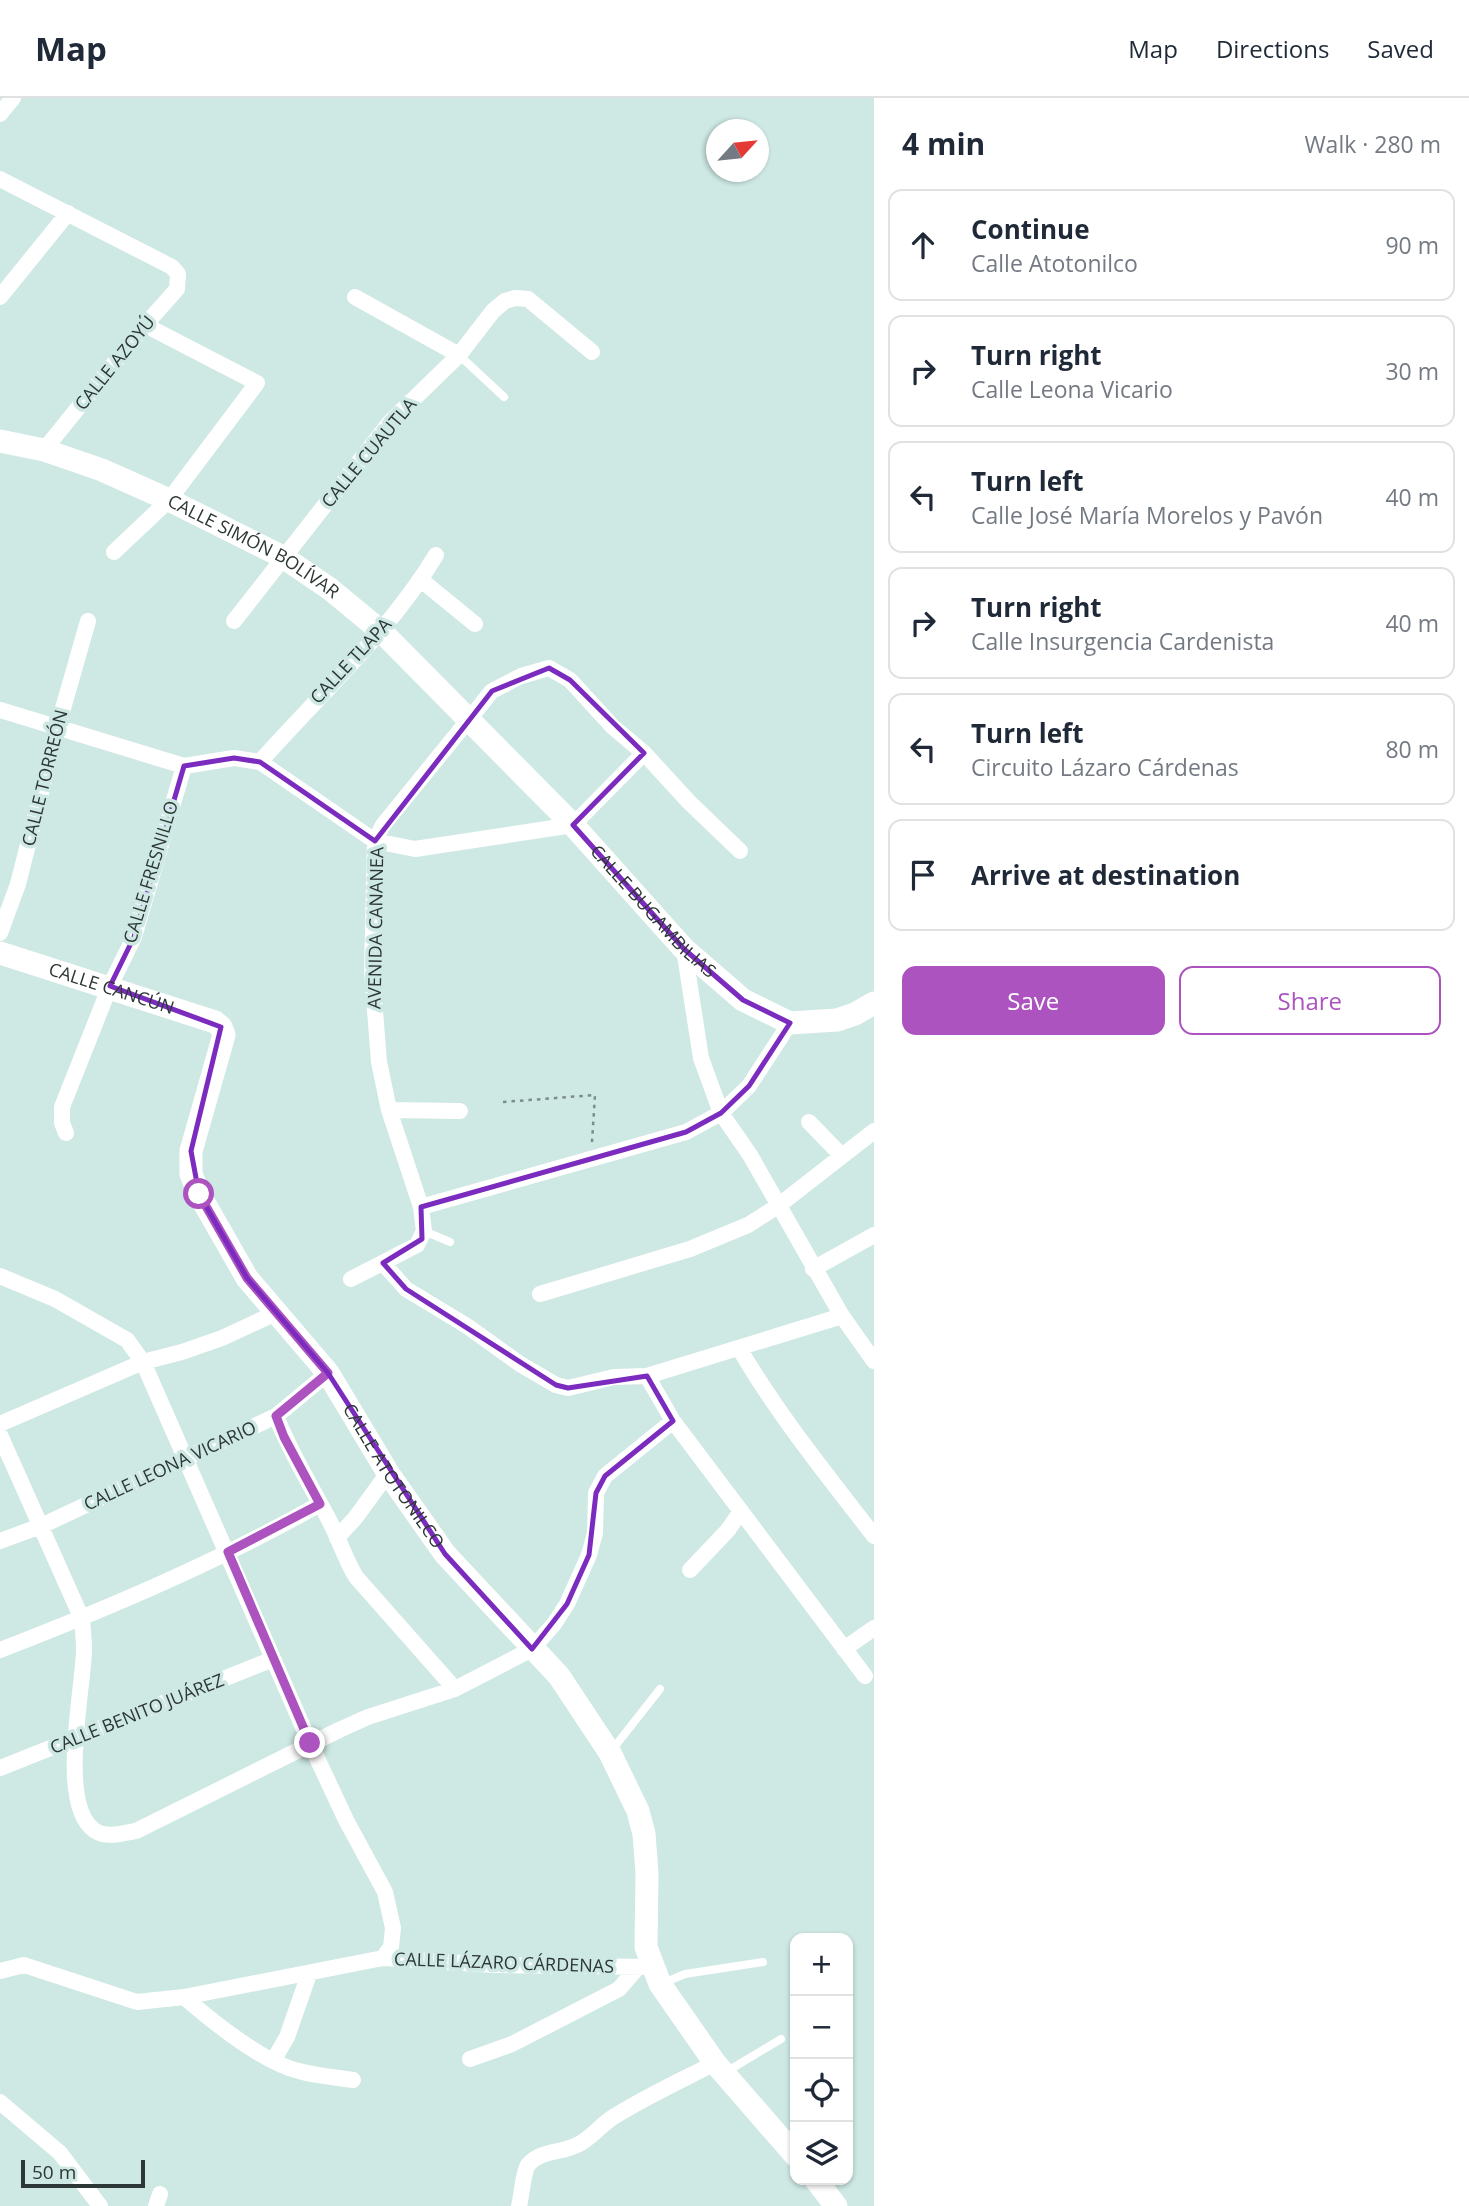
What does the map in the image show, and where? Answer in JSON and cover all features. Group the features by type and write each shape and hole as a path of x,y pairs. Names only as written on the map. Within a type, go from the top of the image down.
{"street":[{"path":"0,179 68,213 0,296"},
{"name":"CALLE AZOYÚ","path":"44,450 145,324 177,289 178,274 172,267 68,213"},
{"path":"355,296 459,355"},
{"name":"CALLE CUAUTLA","path":"234,621 390,422 459,355 493,311 505,301 515,298 528,299 592,352"},
{"path":"114,552 169,500 257,383 145,324"},
{"name":"CALLE SIMÓN BOLÍVAR","path":"0,441 44,450 102,470 283,557 330,589 382,632 468,718"},
{"name":"CALLE TLAPA","path":"260,762 382,632 436,555"},
{"path":"421,580 475,624"},
{"name":"CALLE TORREÓN","path":"0,933 18,884 88,621"},
{"name":"AVENIDA CANANEA","path":"424,1231 421,1207 389,1110 379,1062 372,972 375,841 383,825 468,718 492,691 521,676 549,668 570,680 613,726 644,753"},
{"path":"0,710 184,766 234,758 260,762 375,841 415,849 573,825 644,753 740,851"},
{"name":"CALLE BUGAMBILIAS","path":"468,718 573,825 684,949 743,1000 790,1023 837,1020 874,1003"},
{"name":"CALLE FRESNILLO","path":"66,1133 62,1123 62,1107 110,986 134,937 184,766"},
{"path":"684,949 701,1058 721,1113 750,1155 813,1269 874,1361"},
{"name":"CALLE CANCÚN","path":"0,953 215,1021 221,1027"},
{"path":"421,1207 686,1132 721,1113 748,1086 790,1023"},
{"name":"CALLE ATOTONILCO","path":"221,1027 223,1035 191,1151 191,1174 199,1194 247,1278 328,1373 388,1473 445,1554 559,1676 610,1753 638,1811 644,1834 647,1873 646,1947 650,1973"},
{"path":"389,1110 460,1111"},
{"path":"809,1122 841,1156"},
{"path":"540,1294 690,1249 748,1225 778,1206 874,1131"},
{"path":"351,1279 417,1245 424,1231"},
{"path":"813,1269 874,1235"},
{"path":"383,1263 406,1289 467,1326 520,1364 556,1385 568,1388 614,1377 647,1376 842,1316"},
{"name":"CALLE LÁZARO CÁRDENAS","path":"0,1276 55,1299 127,1340 143,1362 310,1743 346,1820 385,1892 393,1928 391,1947 383,1958"},
{"path":"0,1424 143,1362 222,1338 276,1313"},
{"path":"739,1348 790,1428 874,1536"},
{"name":"CALLE LEONA VICARIO","path":"0,1541 41,1526 276,1416 328,1373"},
{"path":"647,1376 673,1421 865,1676"},
{"path":"276,1416 284,1437 337,1538 344,1559 356,1577 455,1689"},
{"path":"0,1435 82,1619 84,1652 75,1740 78,1797 86,1822 95,1832 110,1836 136,1831 310,1743 368,1717 455,1689 532,1649 567,1604 589,1555 595,1533 596,1493 605,1476 673,1421"},
{"path":"337,1538 388,1473"},
{"path":"0,1650 82,1619 228,1552 320,1504"},
{"path":"690,1570 729,1530 741,1511"},
{"path":"844,1649 874,1628"},
{"name":"CALLE BENITO JUÁREZ","path":"0,1768 273,1658"},
{"path":"0,1971 24,1965 137,2002 184,1997 383,1958"},
{"name":"CALLE LÁZARO CÁRDENAS","path":"383,1958 650,1973"},
{"path":"470,2059 512,2044 650,1973 720,2068 790,2149"},
{"path":"273,2061 287,2037 309,1974"},
{"path":"184,1997 212,2021 273,2061 298,2071 353,2080"},
{"path":"519,2206 525,2170 530,2162 542,2154 579,2145 616,2115 720,2068"},
{"path":"0,2102 60,2153 100,2206"},
{"path":"820,2185 836,2206"}],"lane":[{"path":"459,355 504,397"},
{"path":"424,1231 450,1242"},
{"path":"610,1753 660,1689"},
{"path":"650,1973 685,1973 763,1962"},
{"path":"720,2068 781,2039"}],"path":[{"path":"503,1102 595,1095 593,1158"}],"highlighted area":[{"path":"549,668 570,680 644,753 573,825 684,949 743,1000 790,1023 749,1086 721,1113 686,1132 421,1207 422,1239 383,1263 406,1289 556,1385 568,1388 647,1376 673,1421 605,1476 596,1493 589,1555 567,1604 532,1649 445,1554 328,1373 247,1278 199,1194 191,1151 221,1027 110,986 134,937 184,766 234,758 260,762 375,841 492,691"}],"route":[{"path":"199,1194 247,1278 328,1373 276,1416 284,1437 320,1504 228,1552 310,1743"}]}
